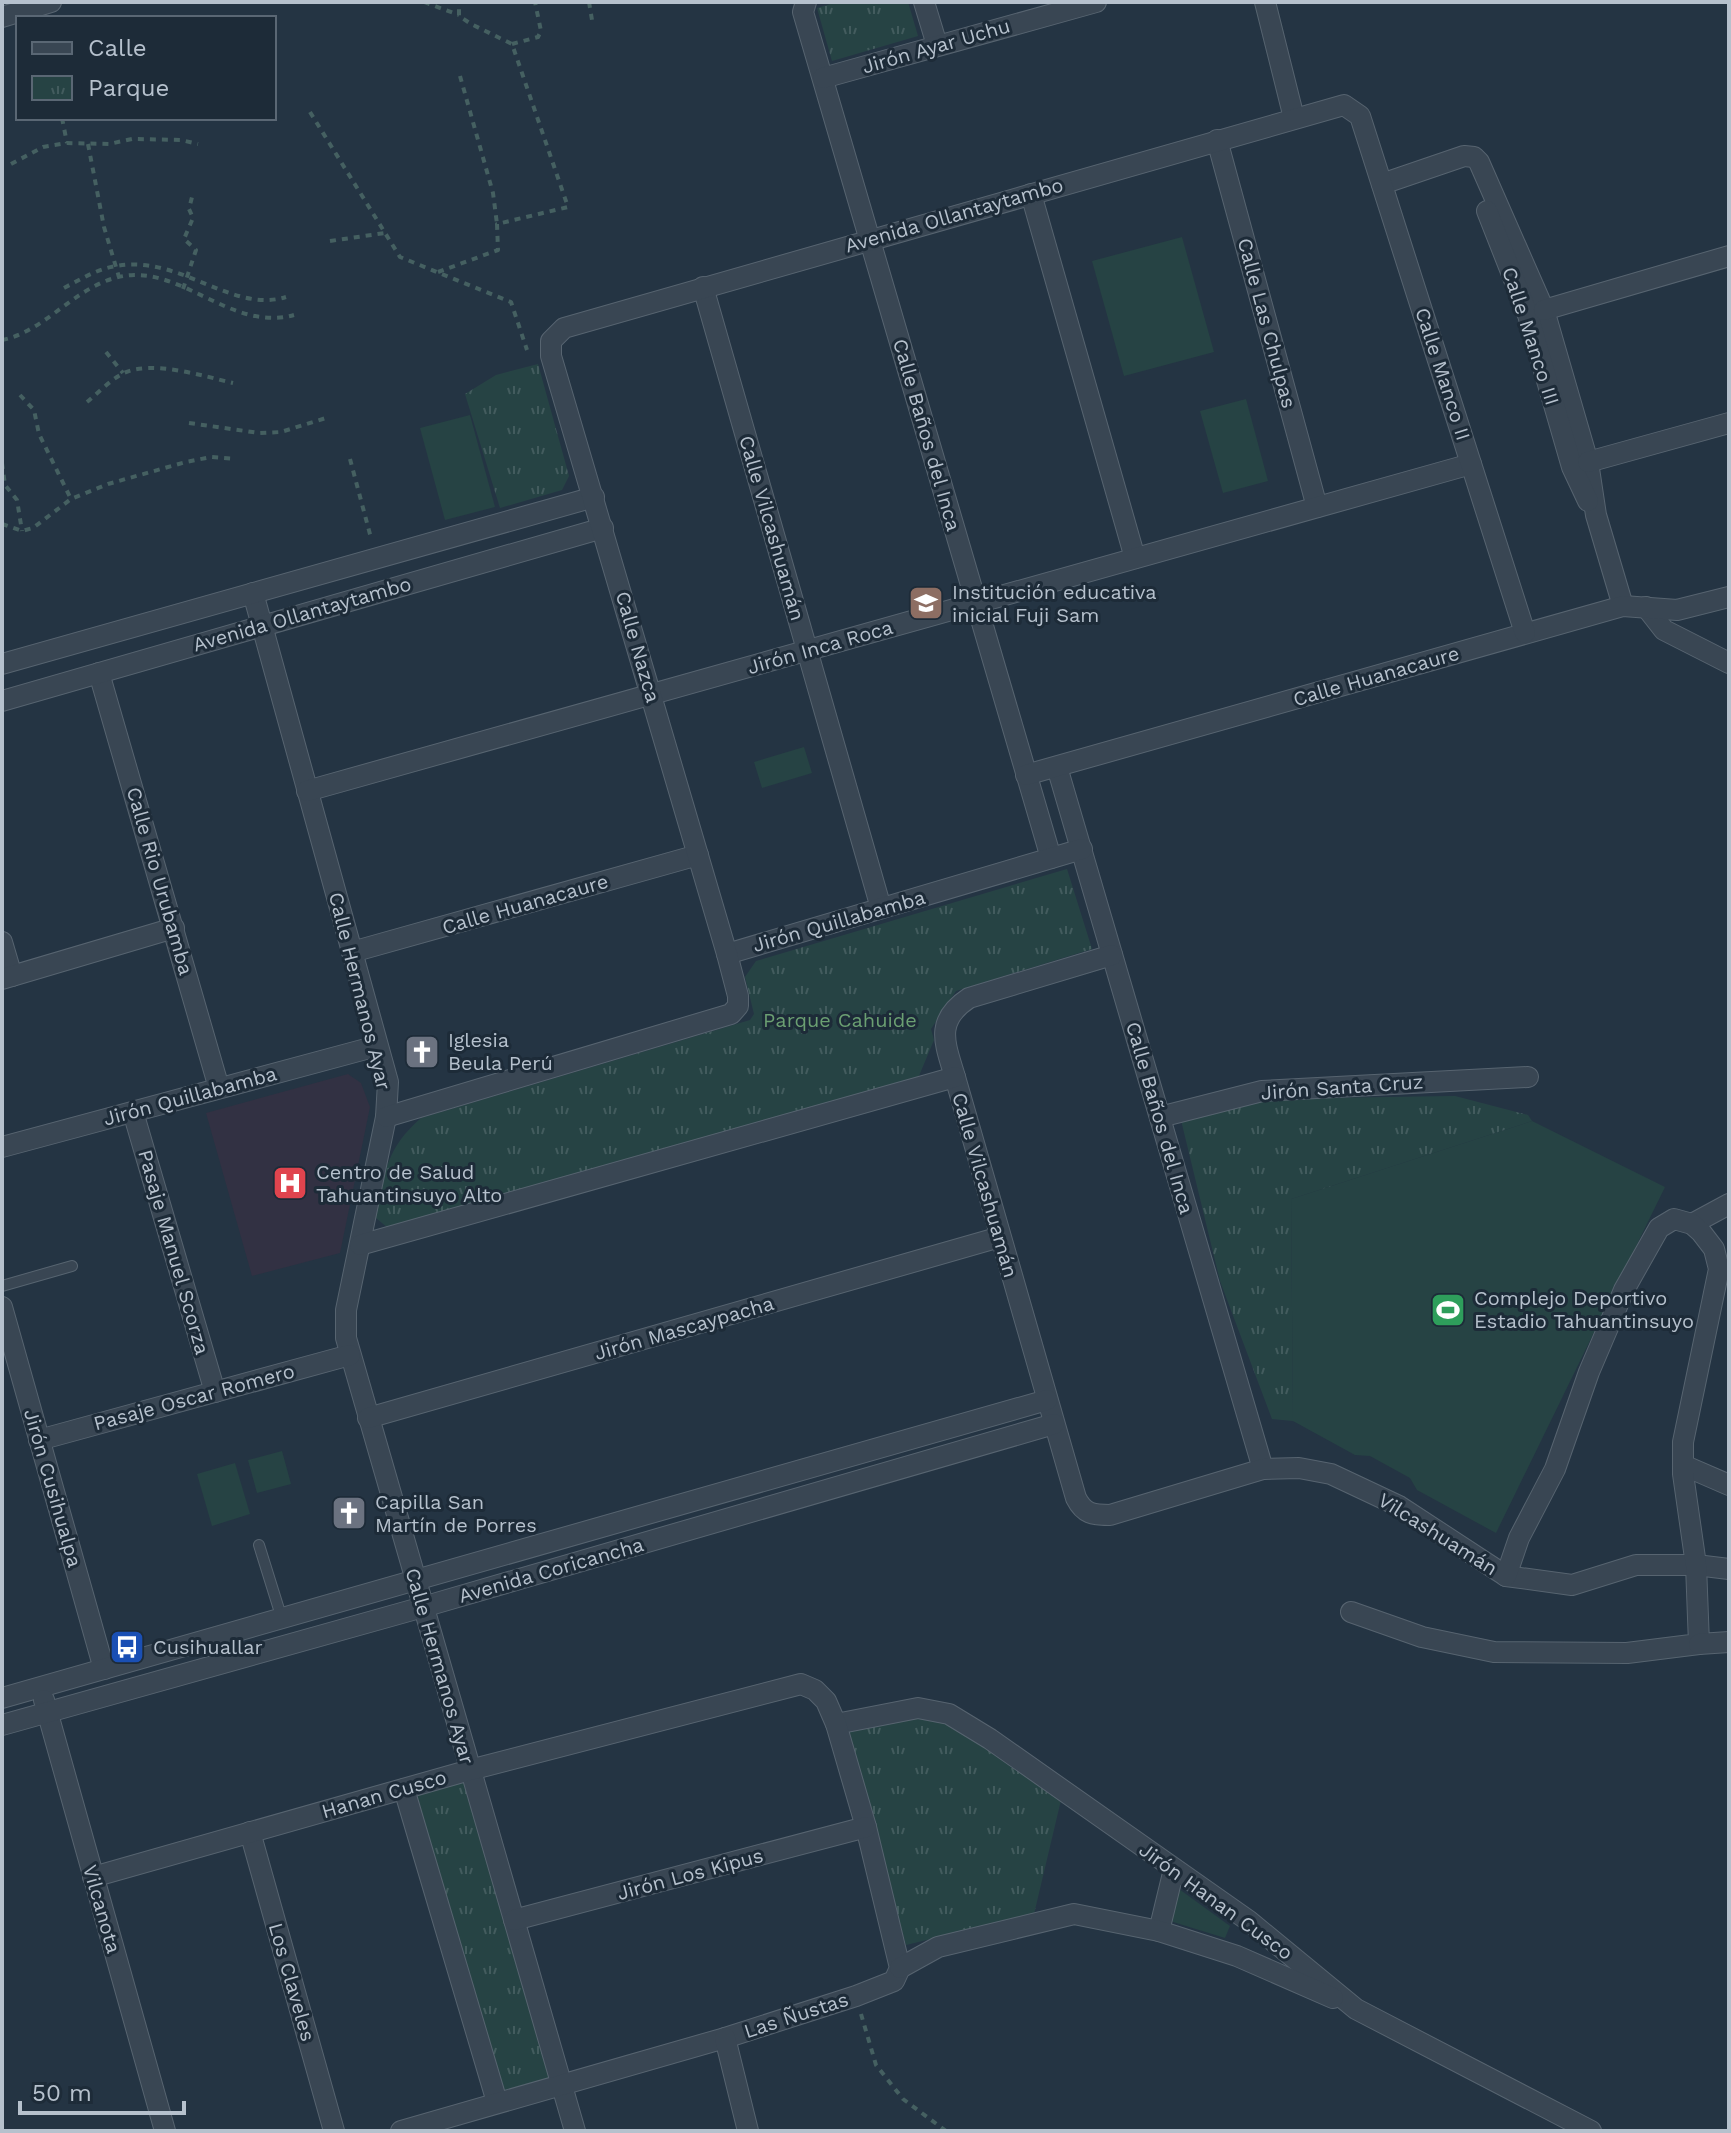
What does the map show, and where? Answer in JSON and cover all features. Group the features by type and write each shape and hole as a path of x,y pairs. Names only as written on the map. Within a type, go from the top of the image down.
{"street":[{"path":"2,17 51,2"},
{"path":"924,2 937,45"},
{"name":"Jirón Ayar Uchu","path":"823,78 1096,2"},
{"path":"1265,2 1294,118"},
{"name":"Calle Baños del Inca","path":"805,7 823,78 1051,858"},
{"name":"Avenida Ollantaytambo","path":"551,341 564,328 1294,118 1344,105 1360,116"},
{"name":"Calle Manco II","path":"1360,116 1525,633"},
{"name":"Calle Las Chulpas","path":"1217,140 1317,507"},
{"path":"1382,184 1472,159"},
{"name":"Calle Manco III","path":"1472,159 1544,310 1588,462 1596,515 1623,606"},
{"name":"Calle Manco III","path":"1472,159 1528,315 1572,467 1596,515"},
{"path":"1031,194 1135,558"},
{"path":"1544,310 1729,256"},
{"name":"Calle Vilcashuamán","path":"703,287 881,908"},
{"name":"Calle Nazca","path":"551,341 551,356 727,954"},
{"path":"1588,462 1729,423"},
{"name":"Jirón Inca Roca","path":"307,791 1471,464"},
{"name":"Avenida Ollantaytambo","path":"2,664 594,497"},
{"name":"Avenida Ollantaytambo","path":"2,701 603,528"},
{"name":"Calle Hermanos Ayar","path":"253,593 388,1082 386,1117 344,1324 350,1355 575,2131"},
{"name":"Calle Huanacaure","path":"1026,775 1623,606 1677,610 1729,597"},
{"path":"1646,607 1664,630 1729,663"},
{"name":"Calle Rio Urubamba","path":"99,673 219,1088"},
{"name":"Calle Baños del Inca","path":"1057,767 1263,1469"},
{"name":"Jirón Quillabamba","path":"386,1117 731,1014 738,1006 738,996 727,954 1082,849"},
{"name":"Calle Huanacaure","path":"352,952 698,855"},
{"path":"2,942 7,977 174,928"},
{"name":"Calle Vilcashuamán","path":"1093,1515 1082,1510 1076,1498 955,1077 945,1041 945,1027 948,1016 969,998 1112,955"},
{"name":"Jirón Quillabamba","path":"2,1147 377,1046"},
{"path":"360,1245 955,1077"},
{"name":"Jirón Santa Cruz","path":"1160,1117 1262,1091 1528,1077"},
{"name":"Pasaje Manuel Scorza","path":"133,1112 215,1392"},
{"path":"1692,1224 1729,1204"},
{"path":"1506,1576 1519,1538 1555,1469 1589,1372 1624,1290 1659,1228 1674,1219 1692,1224 1709,1240 1719,1269 1689,1405 1683,1465 1696,1565 1699,1644"},
{"name":"Jirón Mascaypacha","path":"368,1418 1000,1237"},
{"name":"Jirón Cusihualpa","path":"2,1307 104,1669"},
{"name":"Pasaje Oscar Romero","path":"39,1440 350,1355"},
{"name":"Avenida Coricancha","path":"2,1698 1047,1400"},
{"name":"Avenida Coricancha","path":"2,1725 1054,1424"},
{"path":"1683,1465 1729,1485"},
{"name":"Vilcashuamán","path":"1093,1515 1110,1515 1263,1469 1299,1468 1331,1474 1399,1506 1506,1576 1572,1585 1636,1565 1696,1565 1729,1569"},
{"path":"1351,1612 1422,1637 1494,1652 1627,1653 1729,1642"},
{"name":"Hanan Cusco","path":"93,1877 470,1770 801,1684 815,1690 826,1701 836,1724"},
{"name":"Vilcanota","path":"41,1687 165,2131"},
{"name":"Jirón Hanan Cusco","path":"836,1724 918,1708 949,1714 990,1739 1249,1921 1356,2009 1591,2131"},
{"path":"836,1724 866,1827 900,1968"},
{"path":"404,1789 497,2102"},
{"name":"Jirón Los Kipus","path":"514,1920 866,1827"},
{"name":"Los Claveles","path":"250,1832 334,2131"},
{"path":"1159,1931 1174,1869"},
{"name":"Las Ñustas","path":"401,2131 725,2038 856,1996 894,1981 900,1968 938,1947 1074,1914 1159,1931 1237,1956 1356,2009"},
{"path":"1237,1956 1249,1921"},
{"path":"725,2038 748,2131"}],"lane":[{"path":"2,1286 72,1266"},
{"path":"259,1545 282,1619"}],"path":[{"path":"424,2 459,16 512,44 538,37 541,31 535,2"},
{"path":"459,2 459,16"},
{"path":"589,2 592,20"},
{"path":"497,224 568,207 512,44"},
{"path":"438,272 498,250 493,193 460,76"},
{"path":"310,112 400,257 511,302 527,350"},
{"path":"62,120 67,143"},
{"path":"11,164 43,147 67,143 109,144 132,139 181,140 198,144"},
{"path":"88,144 104,227 119,277"},
{"path":"183,289 196,250 184,239 193,218 189,209 193,193"},
{"path":"330,241 385,233"},
{"path":"64,288 90,274 116,266 147,264 188,275 259,301 286,297"},
{"path":"2,340 11,339 43,320 84,290 119,277 136,275 153,278 254,316 278,319 294,315"},
{"path":"106,352 123,373"},
{"path":"87,402 123,373 160,368 233,383"},
{"path":"20,395 34,410 39,434 71,499"},
{"path":"189,423 259,433 281,432 329,417"},
{"path":"2,524 22,531 33,528 71,499 108,484 211,457 236,459"},
{"path":"350,459 376,559"},
{"path":"2,463 5,485 17,500 22,531"},
{"path":"856,1996 876,2065 903,2099 946,2131"}],"shaded area":[{"name":"Centro de Salud Tahuantinsuyo Alto","path":"348,1074 361,1083 370,1107 340,1253 252,1276 206,1113"}],"green space":[{"path":"837,2 908,2 918,36 832,61 817,8"},
{"path":"1182,237 1214,352 1124,376 1092,261"},
{"path":"538,364 569,476 562,490 500,508 465,394 496,375"},
{"path":"1246,399 1268,481 1223,493 1200,411"},
{"path":"470,415 495,507 445,520 420,428"},
{"path":"804,747 812,773 762,788 754,762"},
{"name":"Parque Cahuide","path":"1067,869 1092,949 956,991 931,1029 934,1040 916,1083 388,1228 376,1218 375,1211 389,1160 401,1139 421,1118 750,1020 754,1014 745,977 756,961"},
{"path":"1455,1096 1528,1115 1532,1121 1291,1199 1293,1421 1272,1419 1220,1281 1181,1120 1261,1099"},
{"name":"Complejo Deportivo Estadio Tahuantinsuyo","path":"1532,1121 1665,1187 1496,1533 1417,1490 1410,1478 1370,1456 1355,1455 1293,1421 1291,1199"},
{"path":"282,1451 291,1484 257,1493 248,1460"},
{"path":"235,1463 250,1514 212,1526 197,1474"},
{"path":"926,1716 943,1719 1061,1800 1034,1914 906,1945 845,1729"},
{"path":"466,1779 554,2077 501,2092 413,1795"},
{"path":"1179,1889 1230,1926 1225,1938 1170,1921"}],"place":[{"name":"Institución educativa inicial Fuji Sam","path":"926,603"},
{"name":"Iglesia Beula Perú","path":"422,1052"},
{"name":"Centro de Salud Tahuantinsuyo Alto","path":"290,1183"},
{"name":"Complejo Deportivo Estadio Tahuantinsuyo","path":"1448,1310"},
{"name":"Capilla San Martín de Porres","path":"349,1513"},
{"name":"Cusihuallar","path":"127,1647"}]}
